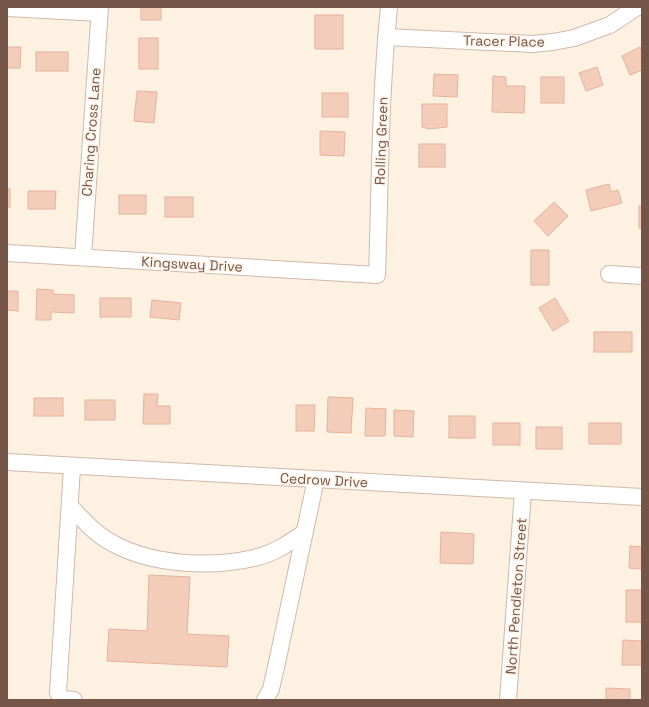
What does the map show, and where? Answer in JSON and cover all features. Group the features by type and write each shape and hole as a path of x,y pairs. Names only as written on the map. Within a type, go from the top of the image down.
{"street":[{"name":"Rolling Green","path":"377,275 386,37 389,7"},
{"name":"Tracer Place","path":"386,37 532,44 553,42 574,38 610,25 637,7"},
{"path":"7,8 100,10"},
{"name":"Charing Cross Lane","path":"83,257 100,10"},
{"name":"Kingsway Drive","path":"7,254 83,257 377,275"},
{"path":"609,274 642,276"},
{"name":"Cedrow Drive","path":"7,462 72,467 642,497"},
{"path":"72,467 58,693 63,699 74,700"},
{"path":"265,700 271,689 316,480"},
{"name":"North Pendleton Street","path":"508,700 523,491"},
{"path":"70,506 93,529 113,544 134,553 159,560 221,563 255,558 284,546 305,532"}],"building":[{"path":"141,7 161,7 161,20 141,20"},
{"path":"315,15 343,15 343,49 315,49"},
{"path":"139,38 158,38 158,69 139,69"},
{"path":"7,47 21,47 20,68 7,68"},
{"path":"640,47 642,51 642,70 630,75 622,56"},
{"path":"36,52 68,52 68,71 36,71"},
{"path":"597,67 603,85 586,91 579,73"},
{"path":"434,74 458,75 457,97 433,96"},
{"path":"493,76 506,77 506,86 525,86 524,113 492,112"},
{"path":"541,77 564,77 564,103 541,103"},
{"path":"137,91 157,92 154,123 134,121"},
{"path":"322,93 348,93 348,117 322,117"},
{"path":"422,104 447,104 447,127 429,129 422,127"},
{"path":"320,131 345,132 344,156 320,155"},
{"path":"419,144 445,144 445,167 419,167"},
{"path":"609,184 611,192 618,190 622,203 591,211 586,190"},
{"path":"7,189 10,189 10,207 7,207"},
{"path":"28,191 56,191 55,209 28,209"},
{"path":"119,195 146,195 146,214 119,214"},
{"path":"165,197 193,197 193,217 165,217"},
{"path":"554,202 568,216 548,236 534,221"},
{"path":"639,206 642,206 642,228 639,228"},
{"path":"531,250 549,250 549,285 531,285"},
{"path":"37,289 53,290 53,294 74,295 74,313 51,312 51,320 36,320"},
{"path":"7,291 18,291 18,311 7,310"},
{"path":"100,298 131,298 131,317 100,317"},
{"path":"555,298 569,321 553,331 539,308"},
{"path":"152,300 181,303 179,320 150,317"},
{"path":"594,332 632,332 632,352 594,352"},
{"path":"144,394 158,394 157,406 170,406 170,424 143,424"},
{"path":"328,397 353,398 351,433 327,432"},
{"path":"34,398 63,398 63,416 34,416"},
{"path":"85,400 115,400 115,420 85,420"},
{"path":"296,405 315,405 314,431 296,431"},
{"path":"366,408 386,409 385,436 365,436"},
{"path":"394,410 414,411 413,437 394,436"},
{"path":"449,416 475,416 475,438 449,438"},
{"path":"493,423 520,423 520,445 493,445"},
{"path":"589,423 621,423 621,444 589,444"},
{"path":"536,427 562,427 562,449 536,449"},
{"path":"441,532 474,534 473,564 440,563"},
{"path":"630,546 642,547 642,569 629,568"},
{"path":"149,575 190,577 187,634 229,636 227,667 107,661 109,629 147,631"},
{"path":"626,590 642,590 642,622 626,622"},
{"path":"623,640 642,641 642,665 622,665"},
{"path":"606,688 630,689 630,700 606,700"}]}
